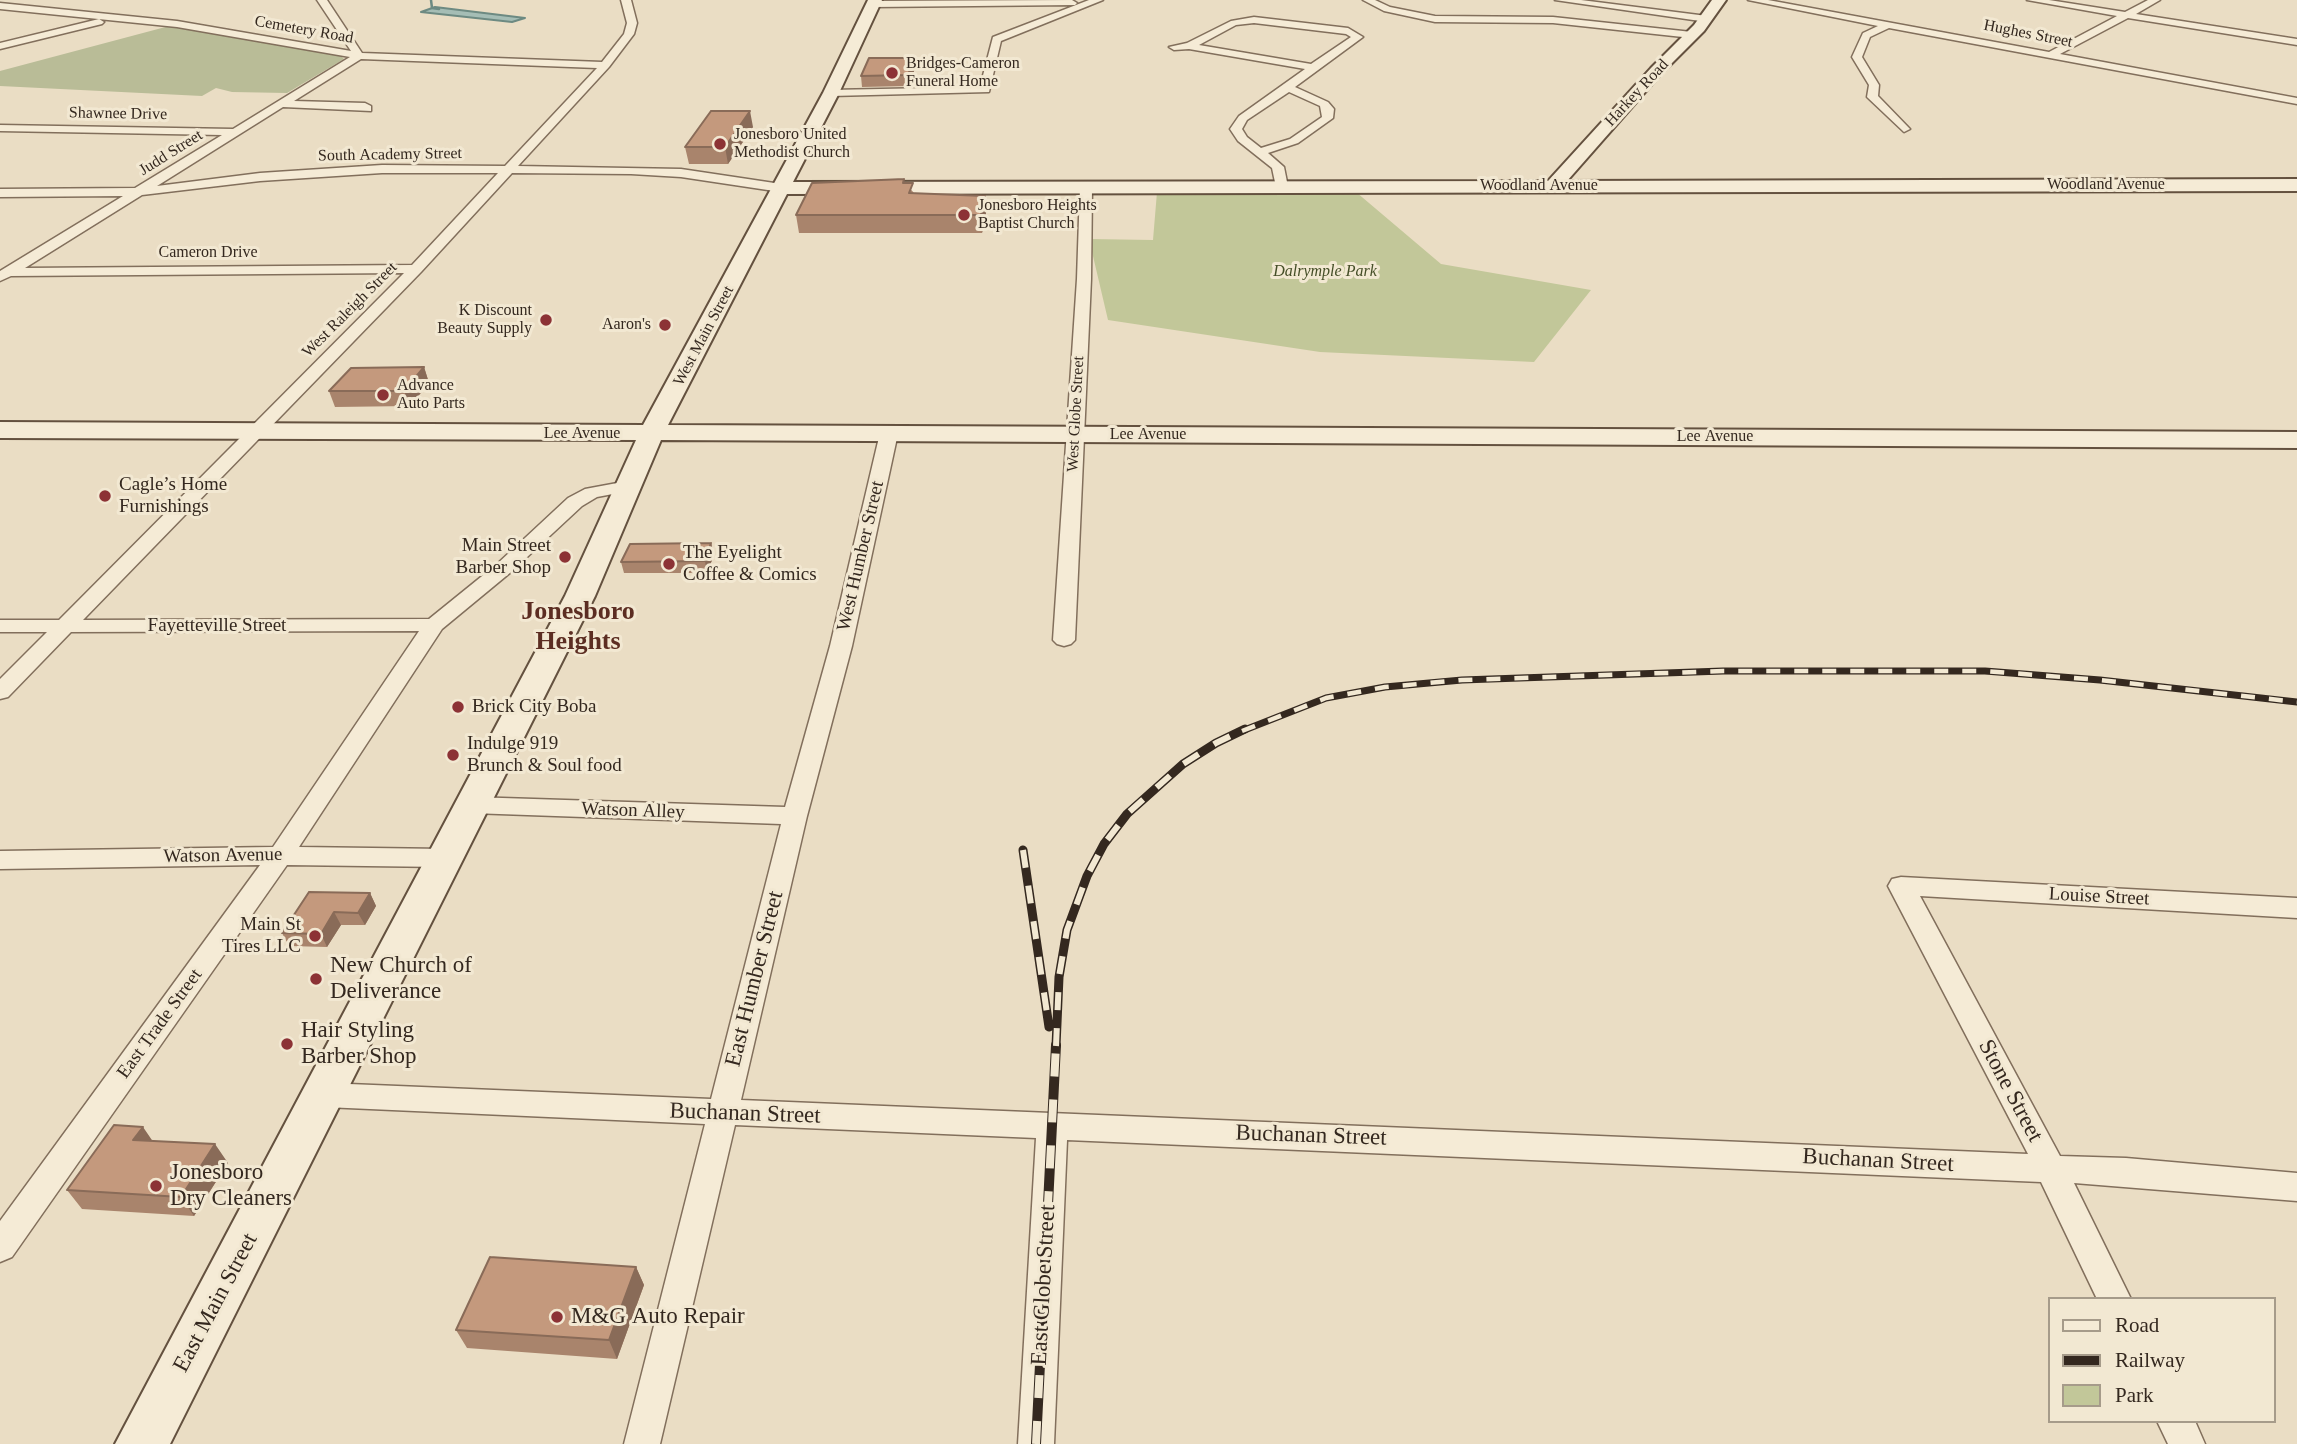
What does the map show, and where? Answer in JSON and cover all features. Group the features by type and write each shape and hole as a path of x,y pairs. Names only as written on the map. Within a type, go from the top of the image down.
{"street":[{"path":"0,6 37,0"},
{"path":"322,0 359,56"},
{"name":"West Raleigh Street","path":"0,692 416,269 605,65 629,34 632,23 626,0"},
{"path":"1368,0 1387,9 1435,19 1567,21 1692,35"},
{"path":"1560,0 1707,19"},
{"name":"Harkey Road","path":"1553,186 1707,19 1719,0"},
{"name":"Hughes Street","path":"1753,0 2297,101"},
{"path":"2032,0 2297,42"},
{"path":"2051,55 2155,0"},
{"path":"874,2 1094,2"},
{"name":"West Main Street","path":"539,676 580,596 651,434 831,93 874,2"},
{"path":"831,93 985,90 996,40 1025,26 1094,2"},
{"name":"Cemetery Road","path":"0,6 217,30 359,56 605,65"},
{"path":"0,46 116,17"},
{"path":"1189,46 1234,23 1254,20 1348,31 1357,37 1313,67 1289,89 1243,118 1236,128 1242,139 1278,167 1282,187"},
{"path":"1497,20 1515,33"},
{"path":"1888,24 1866,35 1857,57 1874,85 1872,97 1904,129"},
{"path":"1174,47 1189,46 1313,67"},
{"name":"Judd Street","path":"3,274 359,56"},
{"path":"1259,152 1294,141 1327,118 1328,109 1324,104 1289,89"},
{"path":"281,104 365,106 367,110"},
{"name":"Shawnee Drive","path":"0,128 234,132"},
{"name":"South Academy Street","path":"0,193 137,192 315,172 510,169 681,173 781,188"},
{"name":"Woodland Avenue","path":"781,188 2297,185"},
{"name":"West Globe Street","path":"1064,640 1084,279 1086,188"},
{"name":"Cameron Drive","path":"3,274 416,269"},
{"name":"Lee Avenue","path":"0,430 2297,440"},
{"name":"West Humber Street","path":"831,679 889,433"},
{"path":"434,625 504,568 575,502 592,493 628,486"},
{"name":"Fayetteville Street","path":"0,626 434,625"},
{"name":"East Trade Street","path":"0,1247 280,856 434,625"},
{"name":"East Main Street","path":"142,1444 325,1095 539,676"},
{"name":"East Humber Street","path":"642,1444 831,679"},
{"name":"Watson Alley","path":"471,805 795,816"},
{"name":"Watson Avenue","path":"0,860 280,856 445,858"},
{"name":"Louise Street","path":"1901,886 2297,908"},
{"name":"Stone Street","path":"1901,886 2036,1139 2113,1297"},
{"name":"Buchanan Street","path":"325,1095 722,1114 2048,1168 2297,1186"},
{"name":"East Globe Street","path":"1037,1444 1052,1126"},
{"path":"2176,1423 2187,1444"}],"green space":[{"path":"173,25 341,56 344,59 287,93 232,92 216,88 202,96 0,86 0,71"},
{"name":"Dalrymple Park","path":"1157,192 1356,192 1441,264 1591,290 1534,362 1320,352 1108,320 1089,239 1153,240"}],"water":[{"path":"435,7 525,18 512,22 421,12"}],"building":[{"path":"869,58 914,58 908,75 861,76"},
{"path":"711,111 750,111 725,147 685,147"},
{"path":"904,179 903,183 913,183 909,193 985,196 981,215 796,215 812,183"},
{"path":"424,367 404,391 329,391 351,368"},
{"path":"711,543 705,561 621,562 630,544"},
{"path":"309,892 370,893 358,913 334,912 321,934 282,933"},
{"path":"114,1125 143,1127 133,1140 215,1144 181,1197 67,1190"},
{"name":"M&G Auto Repair","path":"490,1257 636,1267 609,1340 456,1330"}],"waterway":[{"path":"431,0 432,8 439,9"}],"railway":[{"path":"1242,731 1326,698 1385,687 1462,680 1723,671 1985,671 2100,680 2297,702"},
{"path":"1056,1046 1059,977 1067,930 1087,876 1104,844 1127,814 1183,764 1245,729"},
{"path":"1023,850 1049,1027"},
{"path":"1036,1444 1056,1045"}],"place":[{"name":"Bridges-Cameron Funeral Home","path":"892,73"},
{"name":"Jonesboro United Methodist Church","path":"720,144"},
{"name":"Jonesboro Heights Baptist Church","path":"964,215"},
{"name":"K Discount Beauty Supply","path":"546,320"},
{"name":"Aaron's","path":"665,325"},
{"name":"Advance Auto Parts","path":"383,395"},
{"name":"Cagle’s Home Furnishings","path":"105,496"},
{"name":"Main Street Barber Shop","path":"565,557"},
{"name":"The Eyelight Coffee & Comics","path":"669,564"},
{"name":"Brick City Boba","path":"458,707"},
{"name":"Indulge 919 Brunch & Soul food","path":"453,755"},
{"name":"Main St Tires LLC","path":"315,936"},
{"name":"New Church of Deliverance","path":"316,979"},
{"name":"Hair Styling Barber Shop","path":"287,1044"},
{"name":"Jonesboro Dry Cleaners","path":"156,1186"},
{"name":"M&G Auto Repair","path":"557,1317"}],"district":[{"name":"Jonesboro Heights","path":"578,627"}]}
